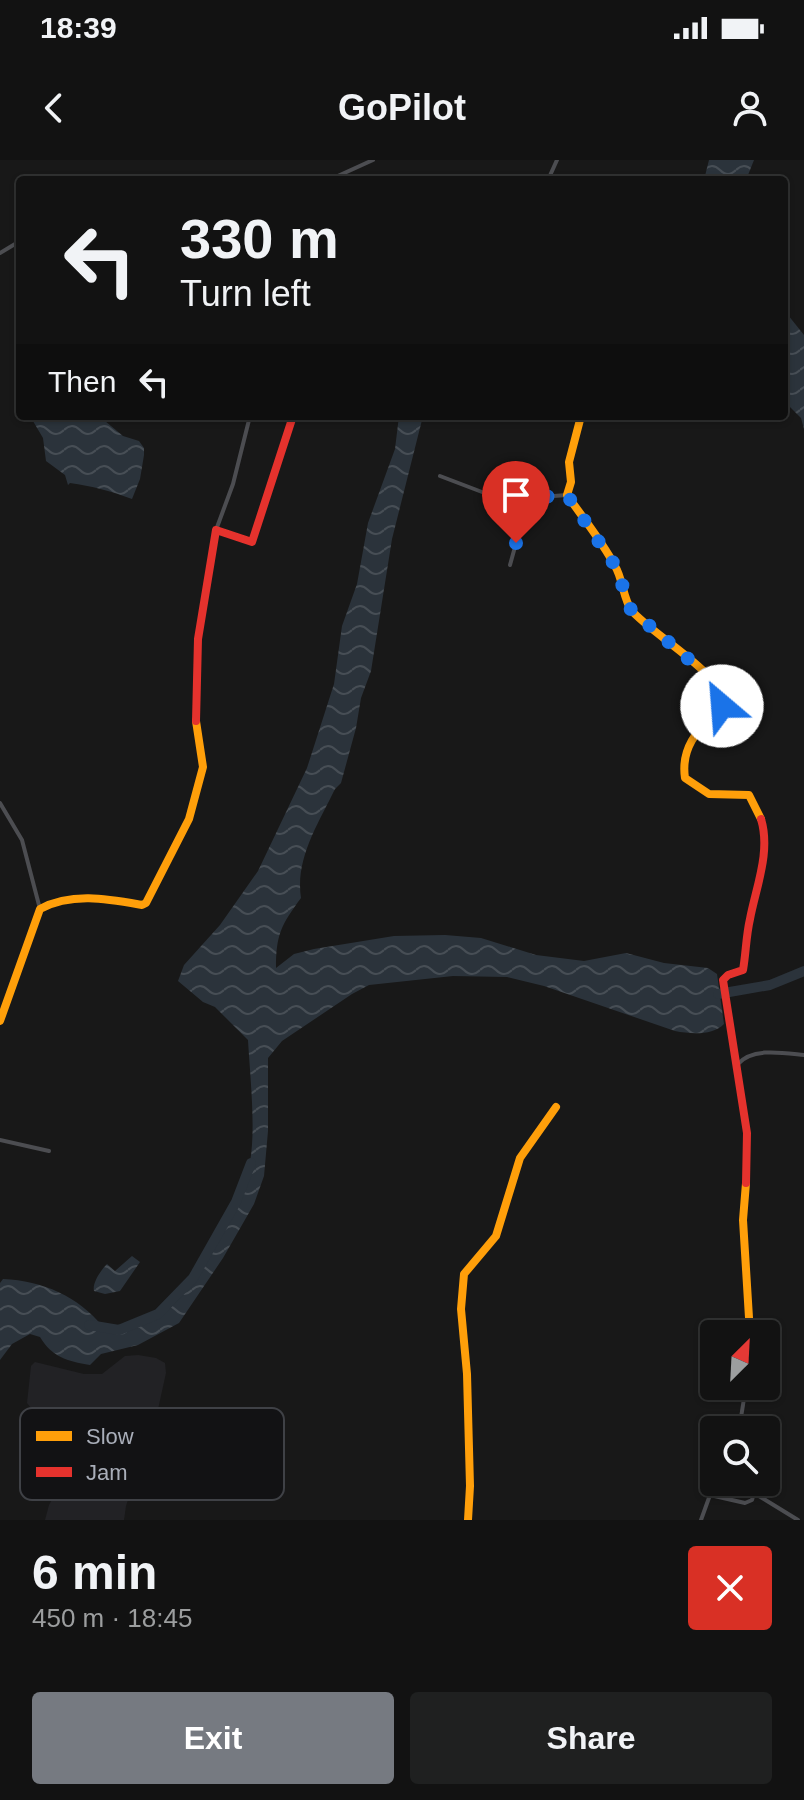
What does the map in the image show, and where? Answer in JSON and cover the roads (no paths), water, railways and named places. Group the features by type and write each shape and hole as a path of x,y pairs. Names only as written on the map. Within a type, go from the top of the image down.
{"street":[{"path":"338,176 373,160"},
{"path":"40,909 52,903 75,899 146,903 189,819 203,767 196,722 196,674 208,562 249,420"},
{"path":"216,530 252,542 292,420"},
{"path":"580,420 569,462 571,482 567,495 616,567 631,610 713,680 721,692 722,706 689,739 685,748 685,778 707,794 720,797 749,795 756,805 764,842 743,970 724,977 724,994 746,1119 748,1158 743,1220 749,1320"},
{"path":"440,476 503,500 567,495"},
{"path":"510,565 521,525 517,499"},
{"path":"0,803 22,840 40,909 0,1021"},
{"path":"738,1064 743,1057 754,1054 804,1055"},
{"path":"468,1520 467,1374 461,1309 464,1274 496,1236 520,1158 556,1107"},
{"path":"0,1140 49,1151"},
{"path":"701,1520 710,1496"},
{"path":"721,1496 745,1503 753,1496"},
{"path":"759,1496 798,1520"}],"water":[{"path":"709,160 754,160 748,176 705,176"},
{"path":"788,315 804,335 804,429 801,418 788,405"},
{"path":"32,420 104,420 123,436 139,441 144,455 140,479 132,499 94,487 68,485 65,475 46,461 43,438"},
{"path":"399,420 422,420 392,539 371,671 361,698 356,728 341,783 335,789 309,842 301,869 301,898 281,931 276,968 294,954 394,936 481,938 536,955 584,961 626,953 664,963 708,968 717,974 724,1024 707,1032 675,1031 544,986 507,977 453,976 369,985 282,1041 268,1058 268,1131 264,1176 254,1204 223,1258 179,1323 138,1345 101,1354 90,1365 61,1357 40,1337 30,1334 12,1344 0,1360 0,1283 3,1279 32,1283 59,1292 82,1307 103,1327 148,1320 174,1305 187,1289 238,1198 252,1149 248,1040 215,1007 203,1002 178,981 184,965 220,925 258,871 307,768 334,684 342,626 357,584 368,523 395,449"},
{"path":"132,1256 140,1262 120,1291 105,1294 94,1291 96,1281 107,1264 115,1271"}],"waterway":[{"path":"718,994 770,985 804,971"},
{"path":"89,1325 119,1330 158,1314 193,1278 236,1202 251,1163"}]}
